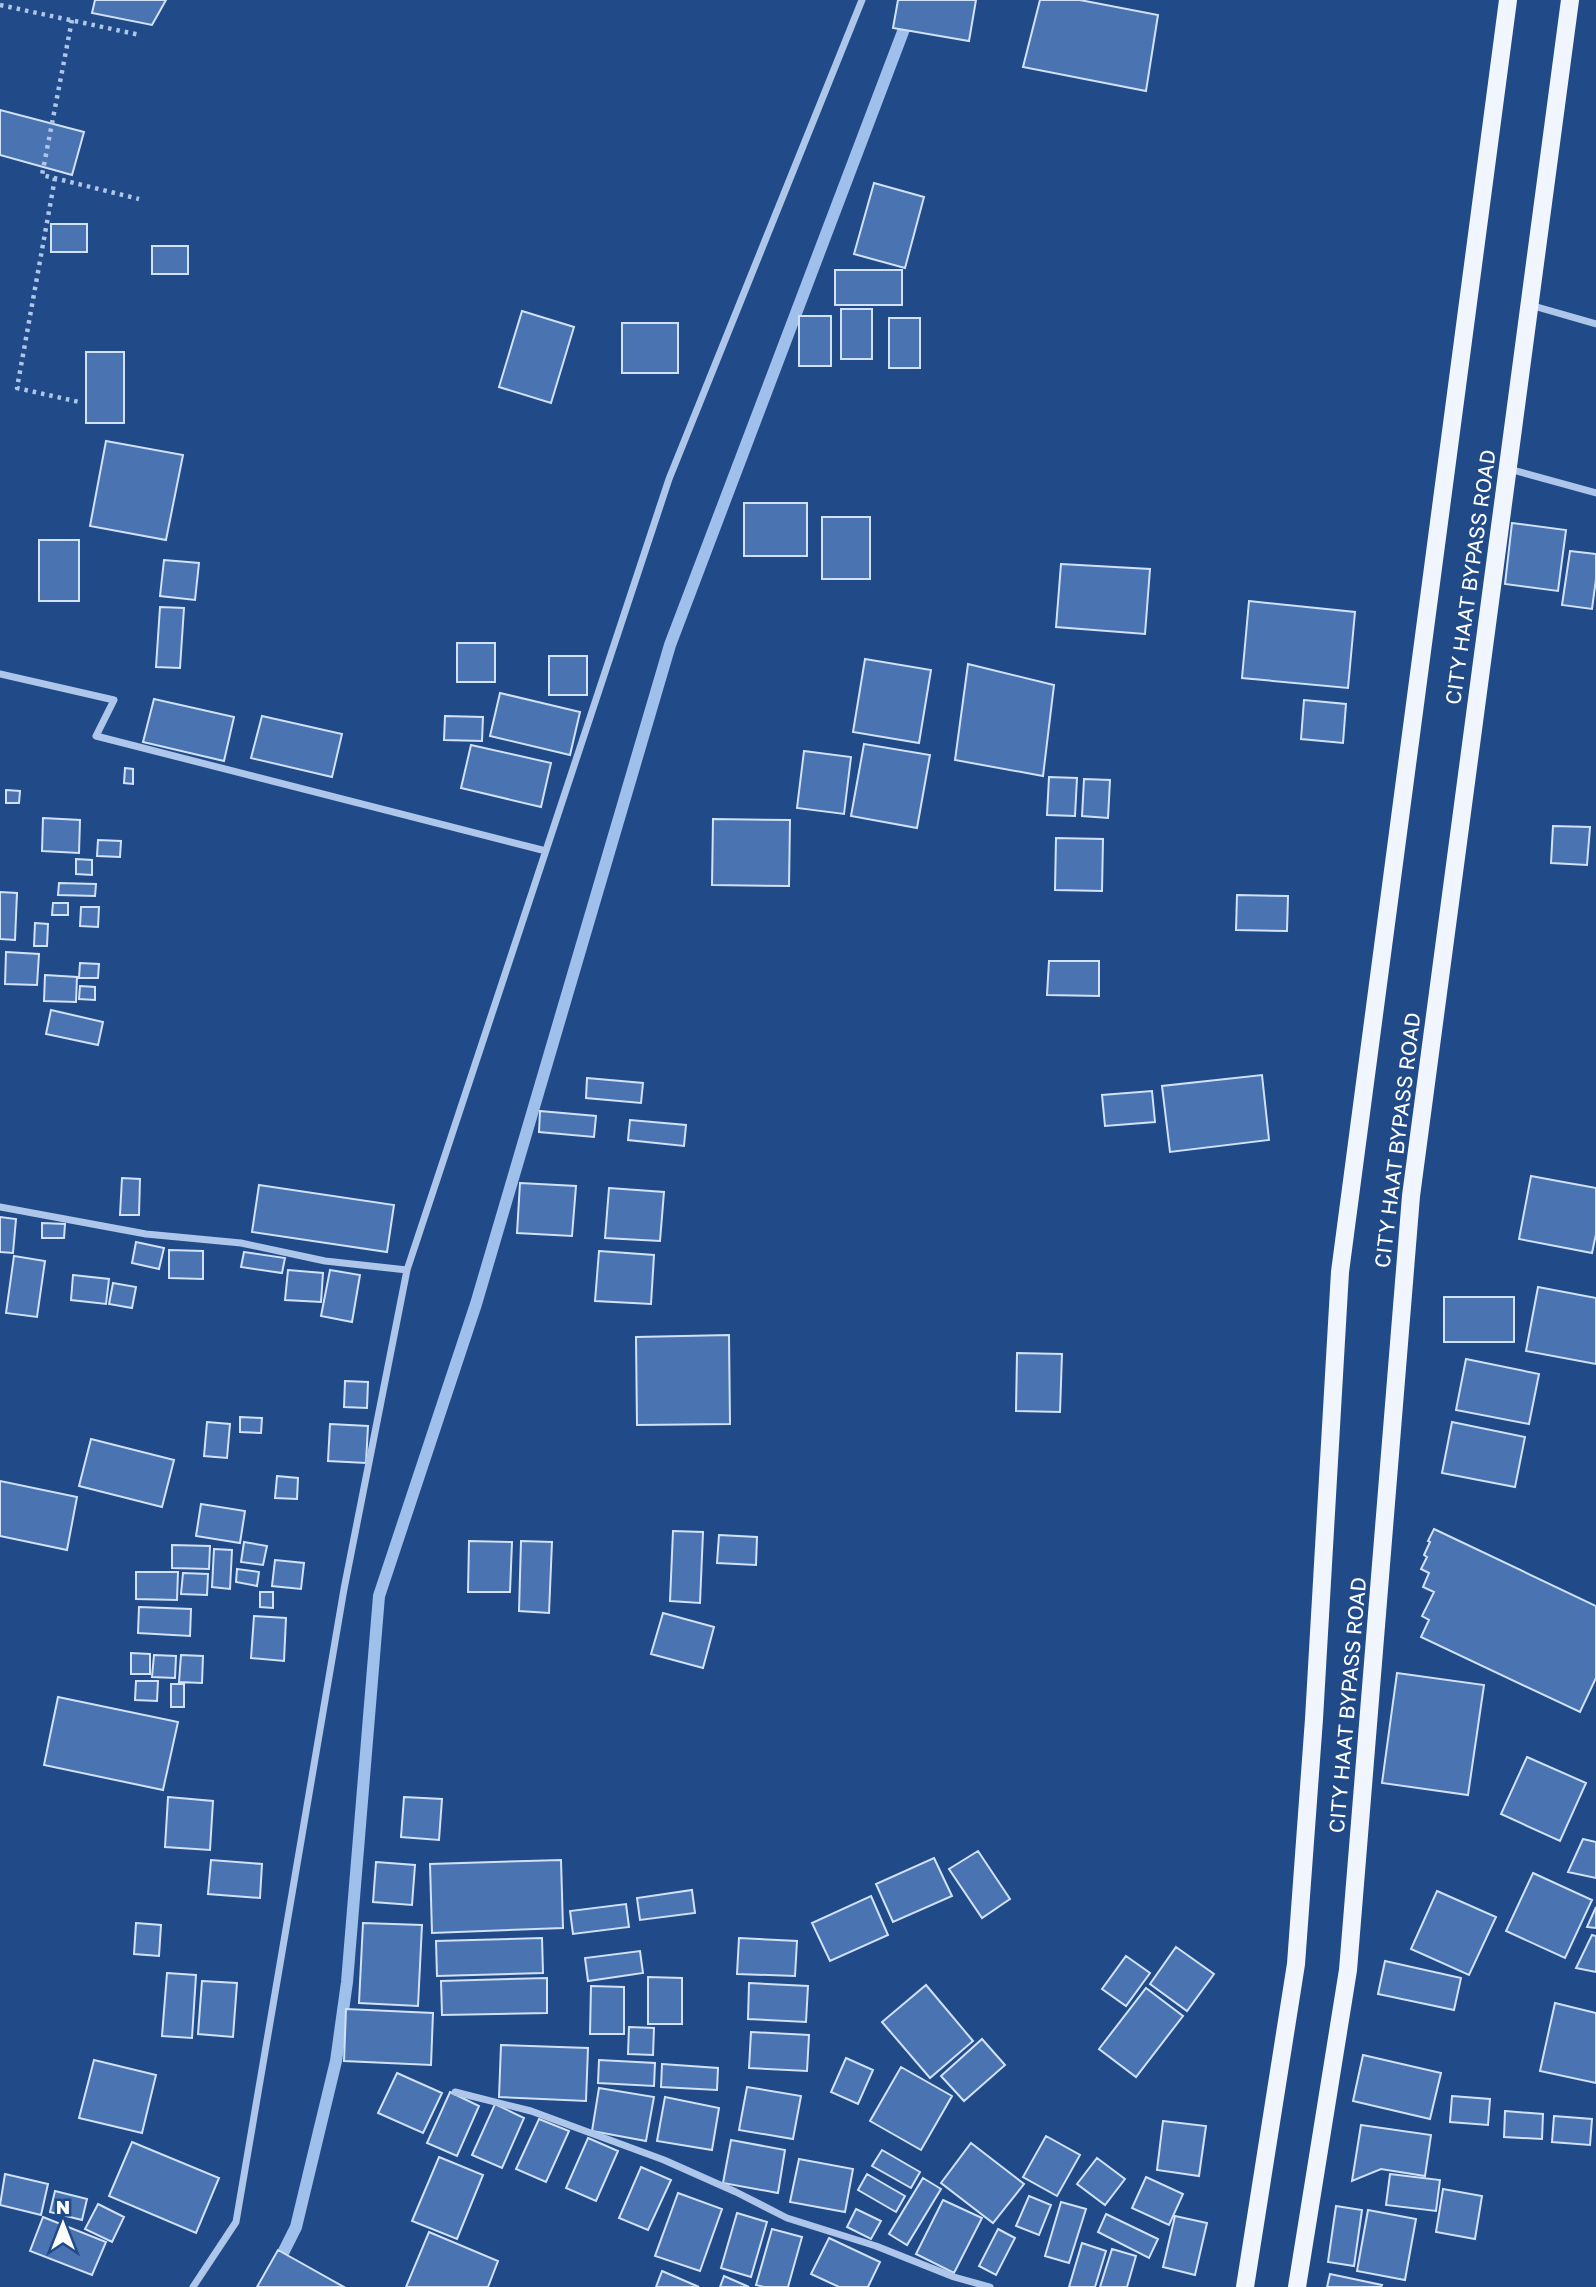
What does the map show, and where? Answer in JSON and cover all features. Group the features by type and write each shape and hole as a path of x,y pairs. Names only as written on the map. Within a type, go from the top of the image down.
{"main road":[{"name":"CITY HAAT BYPASS ROAD","path":"1245,2287 1296,1964 1314,1719 1339,1272 1508,0"},
{"name":"CITY HAAT BYPASS ROAD","path":"1297,2287 1348,1970 1410,1196 1570,0"}],"street":[{"path":"193,2287 236,2222 342,1603 407,1270 669,478 862,0"},
{"path":"1530,305 1596,324"},
{"path":"1509,468 1596,493"},
{"path":"0,674 114,700 96,736 546,851"},
{"path":"0,1207 146,1234 241,1243 325,1262 407,1270"},
{"path":"455,2092 531,2111 640,2151 736,2192 787,2218 876,2246 954,2277 990,2287"}],"path":[{"path":"0,5 140,35"},
{"path":"72,20 42,175 139,199"},
{"path":"55,178 17,388 79,402"}],"building":[{"path":"95,0 166,0 152,25 92,13"},
{"path":"898,0 976,0 969,41 893,28"},
{"path":"1040,0 1080,0 1158,15 1146,91 1023,67"},
{"path":"0,110 84,132 72,175 0,155"},
{"path":"874,183 924,197 905,268 854,254"},
{"path":"51,224 87,224 87,252 51,252"},
{"path":"152,246 188,246 188,274 152,274"},
{"path":"835,270 902,270 902,305 835,305"},
{"path":"841,309 872,309 872,359 841,359"},
{"path":"522,311 574,327 551,403 499,387"},
{"path":"799,316 831,316 831,366 799,366"},
{"path":"889,318 920,318 920,368 889,368"},
{"path":"622,323 678,323 678,373 622,373"},
{"path":"86,352 124,352 124,423 86,423"},
{"path":"106,441 183,455 166,540 90,526"},
{"path":"744,503 807,503 807,556 744,556"},
{"path":"822,517 870,517 870,579 822,579"},
{"path":"1512,523 1566,530 1558,591 1505,584"},
{"path":"39,540 79,540 79,601 39,601"},
{"path":"1570,551 1596,554 1592,609 1562,605"},
{"path":"164,560 199,563 195,600 160,596"},
{"path":"1061,564 1150,569 1145,634 1056,627"},
{"path":"1249,601 1355,612 1348,688 1242,678"},
{"path":"160,607 184,608 180,668 156,667"},
{"path":"457,643 495,643 495,682 457,682"},
{"path":"549,656 587,656 587,695 549,695"},
{"path":"865,659 931,670 919,743 853,732"},
{"path":"968,664 1054,685 1043,776 955,760"},
{"path":"500,693 580,712 570,755 490,736"},
{"path":"154,699 234,717 224,761 143,742"},
{"path":"1304,700 1346,704 1343,743 1301,739"},
{"path":"262,716 342,734 332,777 251,758"},
{"path":"445,716 483,717 482,741 444,740"},
{"path":"864,744 930,755 917,828 851,816"},
{"path":"471,745 551,763 541,807 461,788"},
{"path":"804,751 851,757 844,814 797,808"},
{"path":"125,768 133,769 133,784 124,783"},
{"path":"1049,777 1077,778 1075,816 1047,815"},
{"path":"1084,779 1110,780 1108,818 1082,816"},
{"path":"6,790 20,791 19,803 6,803"},
{"path":"43,818 80,820 79,853 42,851"},
{"path":"713,819 790,820 789,886 712,885"},
{"path":"1553,826 1590,827 1587,865 1551,863"},
{"path":"1056,838 1103,839 1102,891 1055,890"},
{"path":"98,840 121,841 120,857 97,856"},
{"path":"76,859 92,860 92,875 76,874"},
{"path":"59,883 96,884 95,896 58,895"},
{"path":"0,892 17,893 15,940 0,939"},
{"path":"1237,895 1288,896 1287,931 1236,930"},
{"path":"53,903 68,903 68,915 52,915"},
{"path":"81,907 99,907 98,927 80,926"},
{"path":"35,923 48,924 47,946 34,946"},
{"path":"6,952 39,954 37,985 5,984"},
{"path":"1049,961 1099,961 1099,996 1047,995"},
{"path":"80,963 99,964 98,978 79,978"},
{"path":"45,975 77,977 76,1002 44,1001"},
{"path":"80,986 95,987 95,1000 79,999"},
{"path":"51,1010 103,1022 98,1045 46,1034"},
{"path":"1262,1075 1269,1140 1170,1152 1162,1086"},
{"path":"587,1078 643,1083 641,1103 586,1098"},
{"path":"1152,1091 1155,1122 1105,1126 1102,1095"},
{"path":"540,1111 596,1116 594,1137 539,1132"},
{"path":"630,1120 686,1125 684,1146 628,1140"},
{"path":"1531,1176 1596,1188 1596,1234 1592,1253 1519,1239"},
{"path":"122,1178 140,1179 139,1215 120,1215"},
{"path":"520,1183 576,1186 572,1236 517,1233"},
{"path":"259,1185 394,1205 387,1252 252,1232"},
{"path":"609,1188 664,1192 660,1241 605,1238"},
{"path":"0,1217 16,1219 13,1253 0,1252"},
{"path":"42,1223 65,1224 64,1238 42,1238"},
{"path":"136,1242 164,1248 159,1269 132,1263"},
{"path":"169,1250 203,1251 203,1279 169,1278"},
{"path":"599,1251 654,1255 651,1304 595,1301"},
{"path":"244,1252 285,1258 282,1273 241,1267"},
{"path":"14,1256 45,1261 37,1317 6,1313"},
{"path":"288,1270 323,1273 321,1302 285,1300"},
{"path":"330,1270 360,1275 352,1322 321,1316"},
{"path":"73,1275 109,1279 106,1304 71,1300"},
{"path":"113,1283 136,1287 132,1308 109,1304"},
{"path":"1538,1287 1596,1298 1596,1364 1526,1351"},
{"path":"1444,1297 1514,1297 1514,1342 1444,1342"},
{"path":"729,1335 730,1424 637,1425 636,1337"},
{"path":"1017,1353 1062,1354 1060,1412 1016,1411"},
{"path":"1466,1359 1539,1374 1529,1424 1456,1410"},
{"path":"345,1381 368,1382 367,1408 344,1407"},
{"path":"240,1417 262,1418 261,1433 240,1432"},
{"path":"207,1422 230,1424 227,1458 204,1456"},
{"path":"1452,1422 1525,1437 1515,1487 1442,1473"},
{"path":"330,1424 368,1426 366,1463 328,1461"},
{"path":"91,1439 174,1460 162,1507 79,1486"},
{"path":"277,1476 298,1478 297,1499 275,1498"},
{"path":"0,1481 77,1497 67,1550 0,1536"},
{"path":"201,1504 245,1511 240,1543 196,1536"},
{"path":"1434,1529 1596,1606 1596,1678 1580,1712 1421,1637 1429,1620 1422,1616 1434,1592 1423,1587 1429,1573 1421,1569"},
{"path":"673,1531 703,1532 700,1603 670,1601"},
{"path":"719,1535 757,1537 756,1565 717,1563"},
{"path":"469,1541 512,1542 510,1592 468,1592"},
{"path":"521,1541 552,1542 549,1613 519,1611"},
{"path":"244,1542 267,1546 263,1565 241,1562"},
{"path":"172,1545 210,1546 209,1569 172,1568"},
{"path":"214,1549 232,1550 230,1589 212,1587"},
{"path":"275,1560 304,1563 301,1589 272,1586"},
{"path":"237,1569 259,1572 257,1586 236,1582"},
{"path":"136,1572 178,1572 177,1600 136,1599"},
{"path":"183,1573 208,1574 207,1595 181,1594"},
{"path":"260,1592 273,1592 273,1608 260,1607"},
{"path":"139,1607 191,1609 190,1636 138,1633"},
{"path":"663,1613 714,1627 703,1668 651,1654"},
{"path":"254,1616 286,1618 284,1661 251,1658"},
{"path":"131,1653 150,1654 150,1674 131,1674"},
{"path":"154,1655 176,1656 175,1678 152,1677"},
{"path":"181,1655 203,1656 202,1683 179,1682"},
{"path":"1397,1673 1484,1685 1468,1795 1382,1783"},
{"path":"136,1681 158,1681 157,1701 135,1700"},
{"path":"171,1684 184,1684 184,1707 171,1707"},
{"path":"58,1697 178,1722 163,1790 44,1765"},
{"path":"1527,1757 1586,1783 1560,1841 1501,1814"},
{"path":"168,1797 213,1801 210,1850 165,1847"},
{"path":"404,1797 442,1799 439,1840 401,1837"},
{"path":"1583,1839 1596,1842 1596,1878 1568,1872"},
{"path":"978,1851 1010,1899 982,1918 949,1869"},
{"path":"934,1858 952,1896 893,1922 876,1884"},
{"path":"211,1860 262,1864 260,1898 208,1894"},
{"path":"561,1860 563,1928 432,1933 430,1864"},
{"path":"376,1862 415,1865 412,1905 373,1902"},
{"path":"1533,1873 1592,1900 1565,1958 1506,1931"},
{"path":"692,1890 695,1913 640,1920 637,1898"},
{"path":"1437,1891 1496,1917 1469,1975 1411,1949"},
{"path":"871,1896 888,1935 830,1961 812,1923"},
{"path":"626,1904 629,1927 573,1934 570,1911"},
{"path":"1596,1907 1596,1928 1587,1927"},
{"path":"136,1923 161,1925 159,1956 134,1954"},
{"path":"363,1923 422,1925 418,2006 359,2003"},
{"path":"1592,1935 1596,1936 1596,1972 1576,1968"},
{"path":"542,1938 543,1973 437,1976 436,1941"},
{"path":"739,1938 797,1941 795,1976 737,1974"},
{"path":"1176,1947 1214,1974 1187,2011 1150,1984"},
{"path":"640,1951 643,1973 588,1981 585,1958"},
{"path":"1126,1956 1150,1973 1126,2006 1102,1989"},
{"path":"1385,1961 1461,1978 1454,2010 1378,1994"},
{"path":"167,1973 196,1975 192,2038 162,2036"},
{"path":"648,1977 682,1978 682,2024 648,2024"},
{"path":"547,1978 547,2013 442,2015 441,1981"},
{"path":"202,1981 237,1983 233,2037 198,2034"},
{"path":"749,1983 808,1986 806,2022 748,2019"},
{"path":"926,1985 973,2041 930,2078 882,2022"},
{"path":"591,1986 624,1987 624,2034 590,2034"},
{"path":"1146,1988 1183,2016 1136,2077 1099,2049"},
{"path":"1555,2003 1596,2013 1596,2083 1540,2071"},
{"path":"346,2009 433,2013 431,2065 344,2061"},
{"path":"629,2027 654,2028 653,2055 628,2054"},
{"path":"751,2032 809,2035 807,2071 749,2068"},
{"path":"982,2039 1005,2065 964,2101 941,2076"},
{"path":"501,2045 588,2048 586,2101 499,2097"},
{"path":"1363,2055 1441,2073 1430,2119 1353,2101"},
{"path":"846,2058 873,2070 858,2104 831,2092"},
{"path":"94,2060 156,2075 142,2133 79,2118"},
{"path":"599,2060 655,2063 654,2086 598,2083"},
{"path":"662,2064 718,2068 717,2090 661,2087"},
{"path":"901,2067 952,2096 921,2150 870,2121"},
{"path":"397,2073 442,2093 423,2133 378,2113"},
{"path":"747,2087 801,2096 793,2139 739,2130"},
{"path":"599,2088 654,2097 646,2141 592,2131"},
{"path":"450,2092 479,2106 457,2156 427,2143"},
{"path":"1452,2096 1490,2099 1488,2125 1450,2122"},
{"path":"665,2097 719,2108 712,2150 657,2141"},
{"path":"495,2104 524,2118 502,2168 472,2155"},
{"path":"1505,2111 1543,2114 1542,2139 1504,2137"},
{"path":"1554,2116 1592,2119 1590,2145 1552,2142"},
{"path":"539,2119 569,2131 546,2182 516,2169"},
{"path":"1163,2121 1206,2126 1199,2176 1157,2170"},
{"path":"1361,2125 1431,2135 1425,2176 1381,2169 1352,2181"},
{"path":"1046,2136 1080,2155 1057,2196 1023,2177"},
{"path":"588,2138 618,2151 596,2201 566,2188"},
{"path":"731,2140 785,2150 778,2193 723,2183"},
{"path":"132,2142 219,2178 196,2233 109,2196"},
{"path":"971,2143 1024,2184 993,2223 941,2183"},
{"path":"882,2150 920,2172 911,2188 872,2166"},
{"path":"439,2157 483,2175 457,2239 412,2221"},
{"path":"1097,2158 1125,2179 1105,2205 1077,2184"},
{"path":"799,2159 853,2169 845,2212 790,2202"},
{"path":"641,2167 671,2180 648,2230 619,2218"},
{"path":"5,2174 48,2184 41,2215 0,2205"},
{"path":"867,2174 905,2196 896,2212 858,2190"},
{"path":"1390,2174 1440,2180 1436,2211 1386,2205"},
{"path":"1146,2177 1183,2194 1169,2225 1132,2208"},
{"path":"923,2178 941,2189 907,2245 889,2234"},
{"path":"1443,2189 1482,2196 1475,2239 1436,2232"},
{"path":"55,2191 87,2199 82,2220 50,2212"},
{"path":"678,2193 722,2209 700,2271 655,2256"},
{"path":"1029,2196 1051,2205 1039,2235 1016,2226"},
{"path":"943,2200 982,2218 954,2273 916,2254"},
{"path":"1061,2202 1086,2209 1069,2263 1045,2256"},
{"path":"98,2204 124,2217 112,2242 85,2229"},
{"path":"1336,2206 1362,2210 1354,2266 1328,2262"},
{"path":"856,2209 881,2221 871,2239 847,2227"},
{"path":"1368,2210 1416,2219 1405,2280 1357,2271"},
{"path":"737,2213 767,2222 751,2277 721,2268"},
{"path":"1106,2214 1158,2239 1149,2258 1098,2232"},
{"path":"1175,2216 1207,2223 1195,2275 1163,2267"},
{"path":"43,2217 106,2242 92,2275 30,2251"},
{"path":"772,2229 802,2237 788,2287 756,2285"},
{"path":"998,2229 1015,2238 996,2275 979,2266"},
{"path":"429,2232 498,2261 488,2287 406,2287"},
{"path":"829,2238 880,2262 868,2287 839,2287 811,2274"},
{"path":"1082,2243 1106,2251 1095,2287 1069,2287"},
{"path":"1112,2249 1136,2256 1127,2287 1100,2287"},
{"path":"278,2250 344,2287 257,2287"},
{"path":"662,2271 699,2287 656,2287"},
{"path":"1330,2274 1382,2285 1327,2287"},
{"path":"724,2276 749,2287 720,2287"}],"waterway":[{"path":"266,2287 296,2227 336,2061 347,1982 379,1596 476,1304 670,645 915,0"}]}
